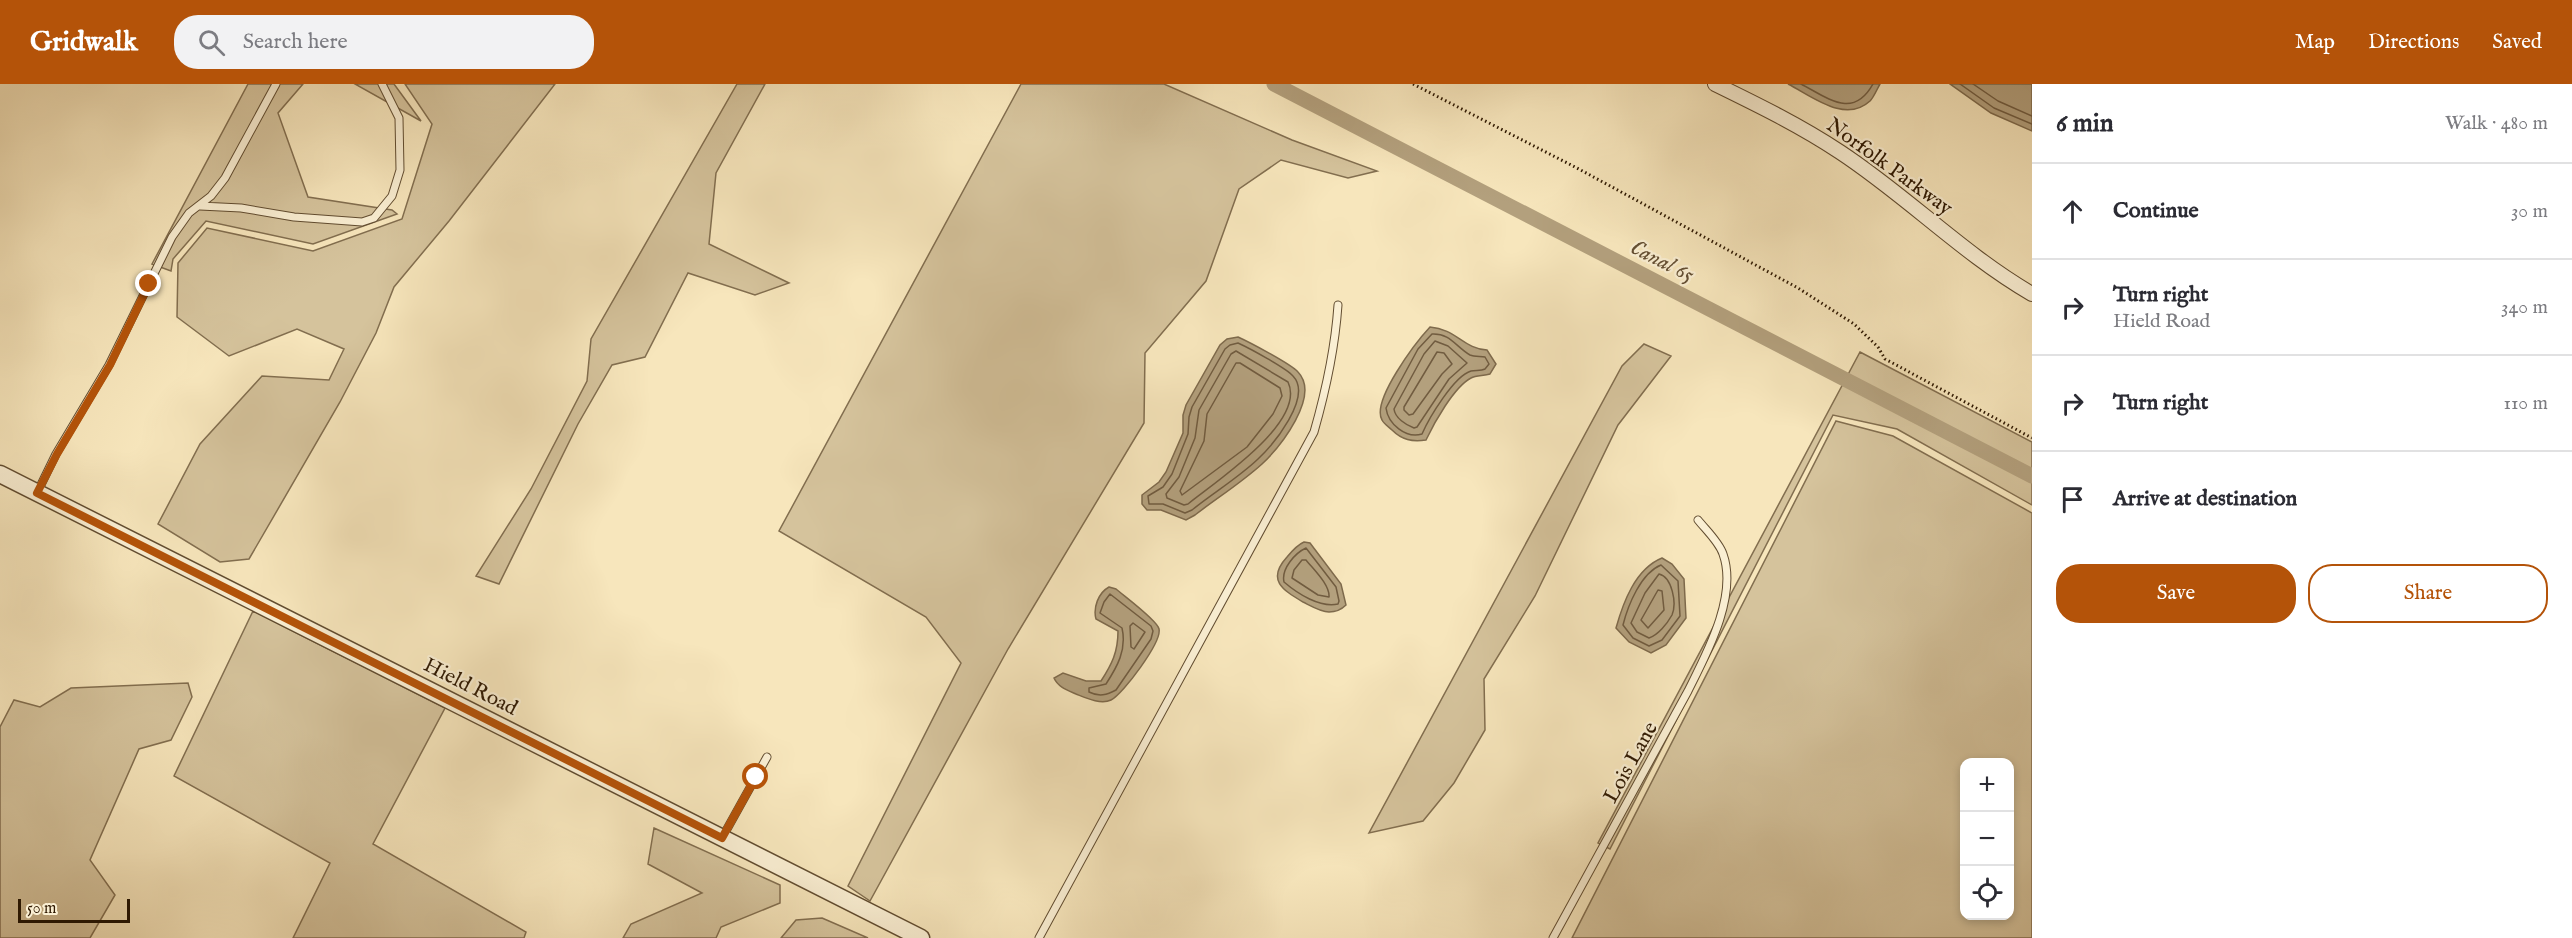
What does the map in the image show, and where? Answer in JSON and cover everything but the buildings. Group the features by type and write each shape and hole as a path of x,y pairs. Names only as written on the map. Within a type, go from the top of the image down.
{"street":[{"name":"Norfolk Parkway","path":"1715,84 1782,117 1841,152 1999,275 2032,294"},
{"name":"Hield Road","path":"0,474 921,938"}],"lane":[{"path":"37,493 57,454 110,365 172,237 189,213 211,196 225,178 276,84"},
{"path":"200,206 241,208 304,218 362,222 374,218 392,196 400,170 399,118 382,84"},
{"path":"1039,938 1314,432 1325,395 1336,339 1338,305"},
{"name":"Lois Lane","path":"1553,938 1707,652 1724,596 1728,574 1722,551 1698,520"},
{"path":"722,838 767,757"}],"path":[{"path":"1413,84 1587,173 1797,288 1854,324 1878,346 1885,360 2032,438"}],"shaded area":[{"path":"248,84 303,84 278,113 308,197 392,210 397,214 313,244 206,221 173,259 171,271 152,264"},
{"path":"355,84 394,84 421,121"},
{"path":"405,84 555,84 449,221 394,287 376,333 340,402 249,559 220,562 158,524 200,444 262,376 329,380 344,349 297,329 229,356 177,317 178,263 207,228 313,251 402,219 432,124"},
{"path":"737,84 765,84 716,173 709,244 789,283 755,295 688,273 645,357 612,365 578,424 499,584 476,576 531,489 587,381 591,339"},
{"path":"1021,84 1164,84 1292,140 1377,171 1348,178 1281,160 1239,189 1206,281 1145,353 1144,423 1008,649 870,901 848,886 961,663 926,617 779,531"},
{"path":"1644,344 1671,356 1618,425 1535,596 1484,679 1485,730 1454,783 1423,821 1369,833 1622,366"},
{"path":"1860,352 2032,442 2032,505 1897,429 1833,415 1610,849 1598,843"},
{"path":"1836,421 1893,436 2032,513 2032,938 1572,938"},
{"path":"253,611 445,708 373,844 526,932 524,938 293,938 330,863 174,776"},
{"path":"188,683 192,697 171,740 139,749 90,860 115,895 90,938 0,938 0,727 14,700 40,707 71,688"},
{"path":"654,828 780,885 780,903 721,927 716,938 623,938 631,924 702,893 648,864"},
{"path":"822,918 868,938 781,938 796,920"}],"water":[{"path":"1788,84 1880,84 1870,101 1850,110 1829,106"},
{"path":"1950,84 2032,84 2032,131 1991,113"},
{"path":"1430,327 1447,331 1472,346 1487,350 1496,364 1490,374 1473,377 1458,389 1439,415 1426,440 1412,440 1403,438 1385,424 1380,411 1397,372"},
{"path":"1238,337 1298,372 1304,382 1305,394 1295,421 1262,464 1195,515 1186,520 1161,510 1147,510 1142,504 1142,495 1159,482 1166,472 1183,433 1183,415 1186,405 1220,345 1227,339"},
{"path":"1304,542 1310,543 1341,584 1346,605 1340,609 1323,611 1303,602 1280,584 1278,572 1281,565 1295,548"},
{"path":"1662,558 1672,564 1684,579 1686,618 1666,645 1651,653 1629,642 1616,628 1622,608 1637,578 1644,570"},
{"path":"1109,587 1116,589 1140,609 1153,620 1159,629 1148,656 1132,678 1117,696 1103,702 1066,690 1054,678 1063,673 1086,681 1101,681 1105,675 1116,652 1118,631 1096,619 1095,610 1099,597"}],"waterway":[{"name":"Canal 65","path":"1274,84 2032,476"}],"route":[{"path":"149,284 110,365 57,454 37,493 722,838 756,777"}]}
